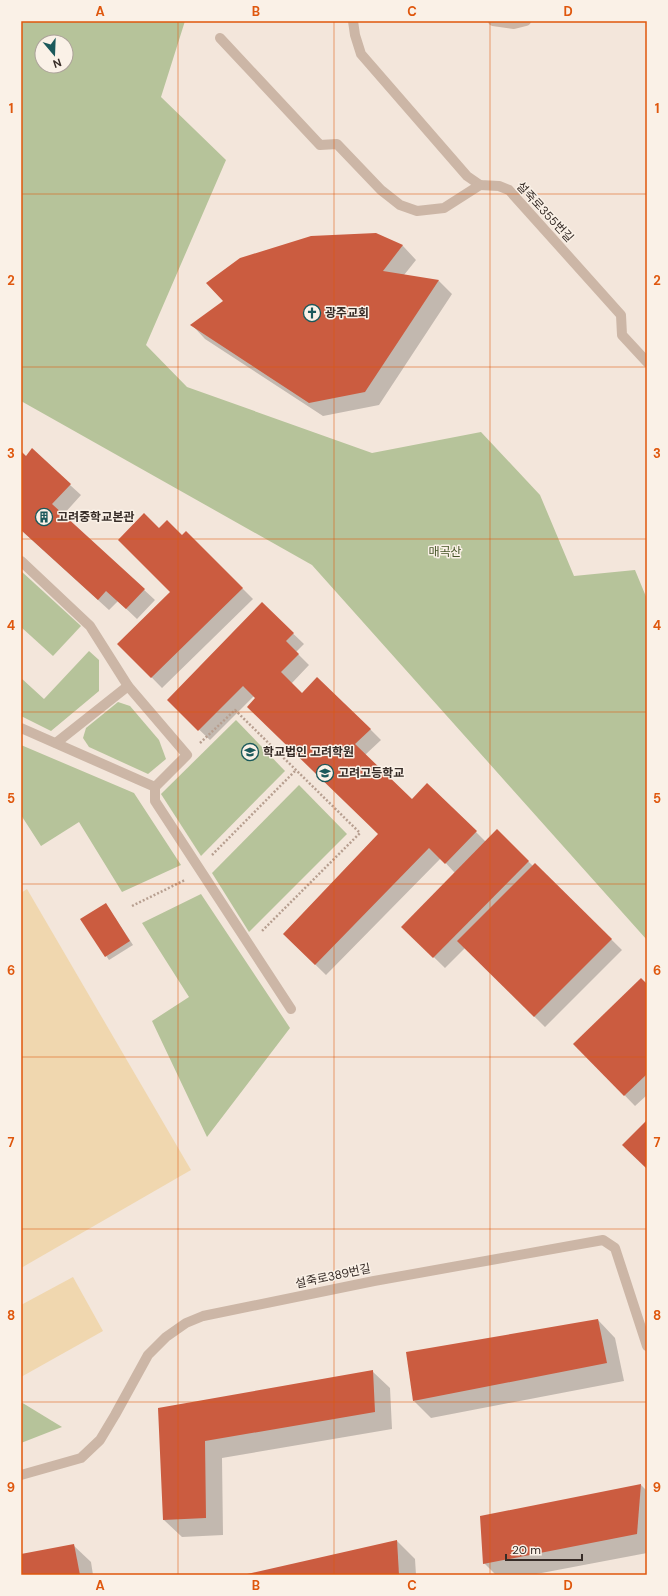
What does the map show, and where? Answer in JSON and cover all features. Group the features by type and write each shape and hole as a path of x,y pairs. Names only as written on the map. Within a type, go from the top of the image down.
{"street":[{"path":"220,38 320,145 337,144 381,190 400,205 417,211 444,208 480,185 468,176 361,54 355,35 353,21"},
{"path":"493,21 514,24 526,21"},
{"name":"설죽로355번길","path":"480,185 499,186 509,190 621,315 622,335 647,362"},
{"path":"21,561 90,626 128,686 187,756 154,787"},
{"path":"56,743 128,686"},
{"path":"21,728 154,787"},
{"path":"154,787 155,801 291,1009"},
{"name":"설죽로389번길","path":"21,1475 80,1458 100,1440 148,1355 166,1337 186,1323 203,1316 374,1281 603,1240 615,1248 647,1346"}],"path":[{"path":"187,756 235,710 360,833 249,944"},
{"path":"132,906 200,870 296,770"}],"green space":[{"name":"매곡산","path":"21,21 185,21 161,97 226,160 146,345 187,387 372,453 481,432 540,495 574,576 635,570 647,599 647,940 312,565 21,401"},
{"path":"21,571 81,626 53,656 21,627"},
{"path":"89,651 99,660 99,691 51,731 21,716 21,678 44,699"},
{"path":"118,702 130,706 159,740 166,759 148,774 89,747 83,738 86,728"},
{"path":"236,720 285,771 201,856 161,794"},
{"path":"21,745 134,793 181,865 122,892 79,822 41,846 21,815"},
{"path":"299,785 347,834 249,932 212,873"},
{"path":"201,894 290,1028 207,1137 152,1021 189,997 142,923"},
{"path":"21,1402 62,1427 21,1443"}],"sand":[{"path":"27,889 191,1170 21,1268 21,893"},
{"path":"73,1277 103,1331 21,1377 21,1305"}],"building":[{"name":"광주교회","path":"376,233 403,245 383,271 439,280 365,392 309,403 190,325 223,301 206,283 240,258 311,236"},
{"name":"고려중학교본관","path":"32,448 71,484 52,504 145,589 126,609 106,591 98,600 21,530 21,451 26,456"},
{"path":"144,513 159,528 167,520 182,535 186,531 243,588 151,678 117,644 170,592 118,540"},
{"path":"262,602 294,633 286,641 299,654 281,672 302,693 317,677 371,729 355,744 412,799 427,783 477,831 445,864 429,848 315,965 283,934 378,834 247,707 255,698 243,686 198,731 167,700"},
{"path":"497,829 529,861 433,958 401,927"},
{"path":"535,863 612,939 534,1017 457,941"},
{"path":"106,903 130,941 105,957 80,919"},
{"path":"641,978 647,984 647,1074 624,1096 573,1044"},
{"path":"647,1120 647,1169 622,1145"},
{"path":"598,1319 607,1363 413,1401 406,1352"},
{"path":"373,1370 375,1412 205,1441 206,1518 163,1520 158,1408"},
{"path":"641,1484 637,1534 483,1564 480,1516"},
{"path":"397,1540 399,1575 247,1575 247,1574"},
{"path":"74,1544 80,1575 21,1575 21,1554"}],"place":[{"name":"광주교회","path":"312,313"},
{"name":"고려중학교본관","path":"44,517"},
{"name":"학교법인 고려학원","path":"250,752"},
{"name":"고려고등학교","path":"325,773"}]}
